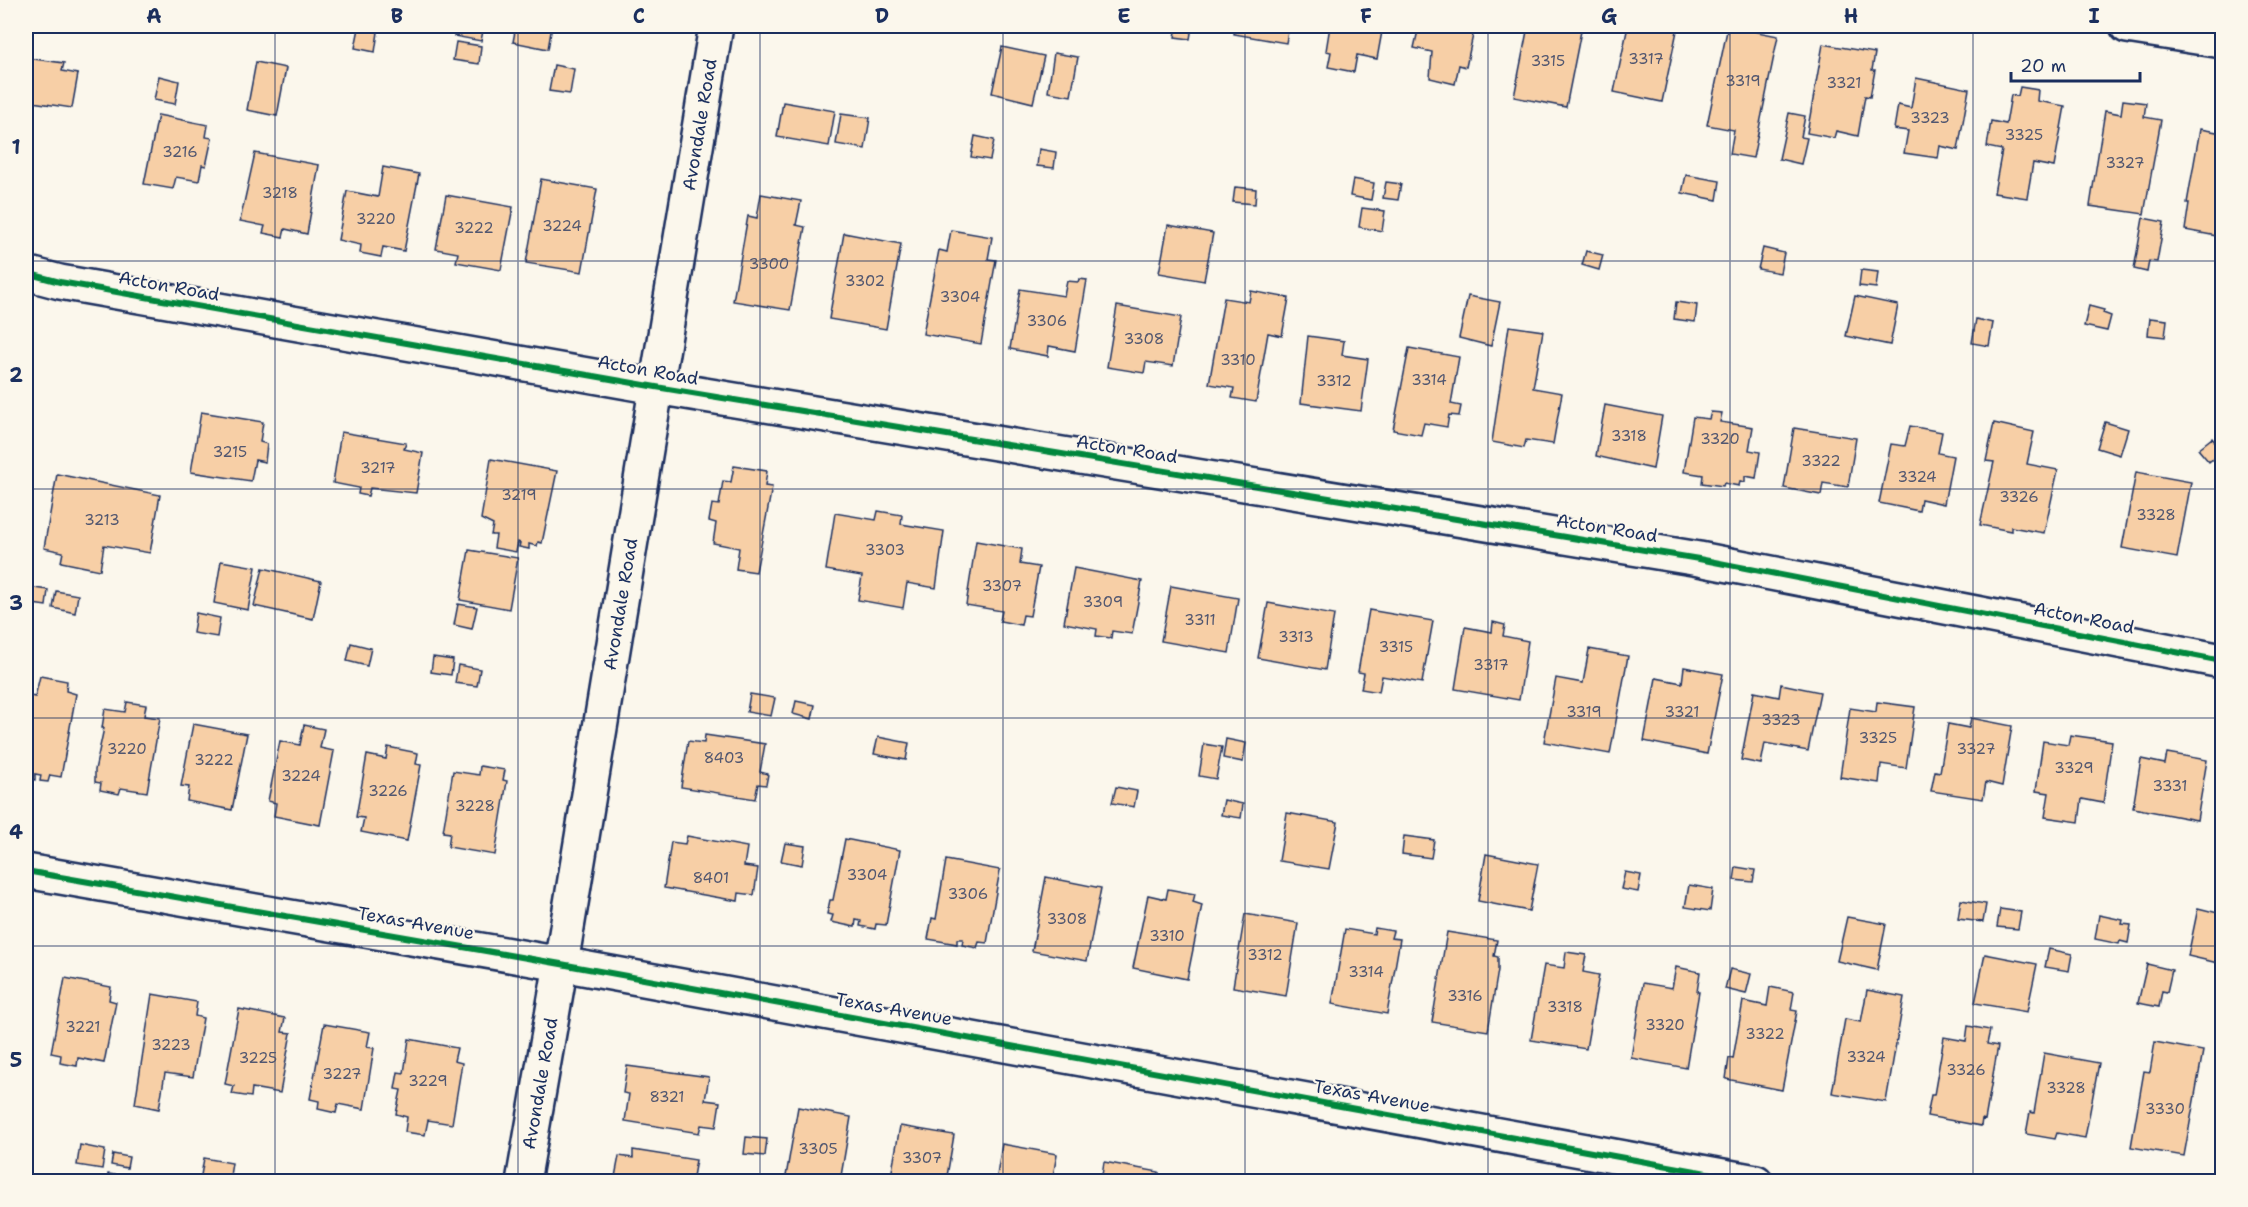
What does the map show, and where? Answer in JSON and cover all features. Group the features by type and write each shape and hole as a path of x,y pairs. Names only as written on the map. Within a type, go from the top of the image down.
{"street":[{"name":"Avondale Road","path":"523,1182 716,26"},
{"path":"2127,26 2223,41"},
{"name":"Acton Road","path":"26,273 60,282 656,387 1699,559 2223,661"},
{"name":"Texas Avenue","path":"26,871 561,964 1756,1182"}],"building":[{"path":"456,26 484,26 481,41 454,36"},
{"path":"516,26 552,26 548,49 513,42"},
{"path":"1177,26 1210,26 1210,29 1192,27 1190,39 1175,37"},
{"path":"1235,26 1289,26 1286,43 1234,34"},
{"path":"1330,26 1383,26 1377,59 1357,55 1354,72 1328,67 1331,52 1326,51"},
{"path":"1419,26 1475,26 1466,67 1459,65 1455,84 1430,78 1432,52 1414,48"},
{"path":"1528,26 1582,26 1566,107 1514,97"},
{"path":"1628,26 1678,26 1662,102 1614,92"},
{"path":"1728,26 1778,36 1753,158 1730,154 1734,130 1707,125"},
{"path":"359,28 378,32 375,52 355,48"},
{"path":"456,42 481,46 479,64 453,60"},
{"path":"1823,44 1875,53 1872,70 1875,70 1870,97 1865,96 1858,136 1836,131 1834,138 1807,133"},
{"path":"1002,47 1044,56 1033,103 992,93"},
{"path":"1054,53 1078,57 1071,96 1048,92"},
{"path":"26,58 64,63 62,71 78,74 72,108 26,101"},
{"path":"256,62 286,68 277,116 247,110"},
{"path":"554,65 574,69 570,94 549,91"},
{"path":"159,76 179,81 175,104 154,100"},
{"path":"1916,78 1969,89 1958,150 1940,146 1938,158 1904,153 1908,131 1894,129 1898,105 1911,108"},
{"path":"2020,87 2038,90 2037,101 2065,106 2054,167 2033,163 2027,198 1994,193 2002,150 1987,147 1991,121 2006,124 2011,95 2018,96"},
{"path":"2123,100 2146,103 2144,117 2161,120 2144,214 2090,206 2105,111 2121,114"},
{"path":"783,102 835,111 829,146 777,137"},
{"path":"1789,113 1805,116 1801,137 1807,138 1801,164 1779,159"},
{"path":"841,114 870,118 865,149 836,144"},
{"path":"158,115 208,125 206,137 212,138 206,166 202,165 199,181 176,177 173,189 144,184"},
{"path":"2200,129 2222,133 2222,237 2185,230 2189,203 2187,203"},
{"path":"975,136 994,140 990,160 971,157"},
{"path":"1039,149 1056,152 1054,168 1037,166"},
{"path":"255,153 319,165 307,234 285,229 283,237 263,233 265,226 240,221"},
{"path":"383,167 419,174 404,251 383,247 381,257 360,253 361,245 338,240 347,191 378,197"},
{"path":"1686,175 1720,181 1717,200 1682,193"},
{"path":"541,179 597,189 582,272 526,263"},
{"path":"1353,179 1374,183 1371,200 1350,196"},
{"path":"1386,182 1401,184 1398,200 1383,198"},
{"path":"1235,187 1256,189 1255,204 1233,202"},
{"path":"761,194 801,201 796,225 805,227 790,310 733,301 748,216 757,218"},
{"path":"446,195 513,207 501,270 456,262 458,253 436,249"},
{"path":"1362,208 1385,211 1382,231 1359,227"},
{"path":"2143,218 2164,222 2157,262 2149,261 2147,272 2134,269"},
{"path":"1168,225 1213,233 1204,281 1159,273"},
{"path":"951,230 992,237 988,259 996,260 981,344 923,334 939,250 947,252"},
{"path":"844,233 901,244 886,329 829,319"},
{"path":"1763,248 1784,253 1780,273 1758,269"},
{"path":"1586,251 1603,255 1599,270 1582,265"},
{"path":"1861,270 1878,272 1876,288 1859,286"},
{"path":"1079,279 1087,280 1075,351 1049,346 1048,356 1010,349 1020,289 1064,296 1067,281 1078,282"},
{"path":"1251,291 1289,298 1282,336 1268,333 1256,402 1232,398 1234,388 1209,384 1224,298 1249,302"},
{"path":"1468,296 1500,302 1491,346 1459,338"},
{"path":"1855,296 1898,305 1890,345 1846,336"},
{"path":"1676,302 1697,305 1695,322 1674,319"},
{"path":"1117,306 1181,317 1173,366 1146,362 1144,373 1107,367"},
{"path":"2089,306 2104,310 2103,313 2111,316 2107,331 2084,326"},
{"path":"2150,318 2167,320 2165,337 2148,335"},
{"path":"1976,319 1993,323 1989,346 1972,343"},
{"path":"1509,326 1543,331 1533,388 1562,393 1553,444 1526,440 1524,448 1492,442"},
{"path":"1308,336 1344,341 1342,355 1368,359 1361,411 1301,403"},
{"path":"1409,348 1459,357 1451,404 1461,406 1459,416 1449,415 1447,427 1424,423 1421,435 1393,430"},
{"path":"1605,405 1662,416 1653,469 1596,456"},
{"path":"201,412 263,422 260,442 267,444 265,462 255,460 251,481 191,472"},
{"path":"1711,412 1722,413 1720,422 1753,427 1749,450 1760,452 1756,478 1745,476 1745,482 1740,481 1739,486 1724,483 1723,486 1702,483 1703,475 1684,472 1693,417 1709,419"},
{"path":"2105,422 2128,429 2120,455 2097,448"},
{"path":"1994,423 2034,432 2027,464 2058,470 2044,533 2011,527 2011,531 1980,525 1994,462 1986,461"},
{"path":"1910,426 1942,432 1938,453 1953,456 1944,504 1921,499 1919,511 1879,503 1891,444 1905,446"},
{"path":"1794,428 1856,438 1848,487 1823,483 1821,495 1784,488"},
{"path":"341,432 406,443 404,449 423,453 416,493 370,488 368,496 358,494 359,488 333,483"},
{"path":"2212,438 2222,451 2209,462 2198,449"},
{"path":"491,459 557,471 542,543 538,542 537,546 529,544 529,549 519,547 518,542 516,552 494,548 496,535 491,535 493,525 481,519"},
{"path":"734,466 767,471 765,486 772,487 756,572 736,569 739,548 713,543 716,523 709,521 712,504 719,505 723,481 731,482"},
{"path":"2136,472 2191,482 2177,558 2122,548"},
{"path":"57,474 160,495 150,553 104,545 100,570 61,562 63,552 44,548"},
{"path":"878,511 902,515 901,524 944,531 936,588 907,583 903,608 858,600 862,576 826,570 835,513 876,520"},
{"path":"976,541 1022,549 1020,564 1039,567 1030,616 1023,615 1021,625 1000,621 1002,611 966,605"},
{"path":"469,550 518,558 509,609 460,600"},
{"path":"221,561 256,567 248,610 214,603"},
{"path":"263,568 321,581 313,619 254,606"},
{"path":"1074,568 1142,581 1132,634 1112,631 1111,638 1096,636 1097,629 1064,623"},
{"path":"1171,586 1238,598 1229,653 1161,641"},
{"path":"27,587 48,590 46,606 26,603"},
{"path":"56,591 78,595 75,613 53,608"},
{"path":"1268,603 1334,615 1325,670 1258,658"},
{"path":"458,604 477,607 472,629 454,625"},
{"path":"1369,610 1433,621 1422,683 1382,676 1379,692 1361,689 1364,673 1358,672"},
{"path":"196,613 220,618 217,637 193,633"},
{"path":"1493,622 1505,625 1503,636 1528,641 1519,700 1455,689 1465,627 1492,632"},
{"path":"351,643 371,648 367,666 347,661"},
{"path":"1589,649 1628,656 1610,754 1544,742 1556,678 1583,683"},
{"path":"433,657 453,660 451,675 431,672"},
{"path":"458,665 480,669 477,686 455,683"},
{"path":"1684,667 1723,674 1707,754 1644,741 1656,678 1682,683"},
{"path":"40,676 67,681 66,691 76,694 61,777 50,775 48,782 40,781 41,775 35,774 35,780 26,779 26,695 35,697"},
{"path":"1781,684 1820,692 1808,751 1765,743 1761,764 1741,760 1754,692 1779,697"},
{"path":"750,694 775,698 771,716 747,712"},
{"path":"796,701 815,705 812,719 793,714"},
{"path":"127,702 146,705 144,716 160,718 147,792 121,788 119,794 100,790 101,783 95,782 95,770 104,728 102,728 105,709 125,712"},
{"path":"1877,702 1915,707 1906,768 1881,764 1879,783 1840,777 1850,708 1876,712"},
{"path":"1971,718 2012,726 2002,786 1986,782 1983,799 1931,791 1935,771 1940,772 1948,724 1969,728"},
{"path":"193,724 247,734 232,810 187,801 189,787 181,786"},
{"path":"304,725 324,729 320,748 334,751 320,825 274,816 276,803 268,801 280,741 300,745"},
{"path":"705,735 765,744 760,772 768,774 766,785 758,784 755,799 681,787 688,741 704,743"},
{"path":"2070,735 2112,741 2103,803 2082,799 2079,822 2045,817 2049,793 2036,791 2043,741 2068,745"},
{"path":"878,737 909,743 906,760 874,754"},
{"path":"1226,739 1246,743 1243,762 1223,758"},
{"path":"1204,744 1222,747 1216,779 1199,776"},
{"path":"388,747 418,753 416,764 421,765 407,841 361,832 364,818 356,817 367,755 386,759"},
{"path":"2167,753 2207,760 2197,820 2133,808 2141,759 2165,764"},
{"path":"480,766 505,770 503,780 507,781 495,855 448,847 450,833 443,832 453,771 479,775"},
{"path":"1116,787 1137,791 1134,807 1112,803"},
{"path":"1224,800 1243,804 1241,818 1221,815"},
{"path":"1287,813 1338,822 1329,869 1279,861"},
{"path":"687,836 747,847 744,866 758,868 754,895 739,893 738,901 664,888 671,842 685,844"},
{"path":"1404,836 1434,840 1431,858 1402,854"},
{"path":"845,839 900,850 886,925 876,924 875,929 860,926 861,921 856,920 855,927 831,922 833,915 827,914 830,900 833,900"},
{"path":"785,843 805,846 802,865 781,861"},
{"path":"1486,854 1538,864 1529,911 1478,901"},
{"path":"946,860 1000,870 987,943 979,942 977,948 962,945 963,939 957,939 957,944 928,939 932,918 936,919"},
{"path":"1736,867 1755,870 1753,882 1734,880"},
{"path":"1625,872 1641,875 1638,892 1621,889"},
{"path":"1046,877 1101,888 1087,961 1032,951"},
{"path":"1689,885 1713,889 1710,911 1685,907"},
{"path":"1168,889 1195,894 1193,902 1202,905 1187,979 1133,968 1148,895 1166,899"},
{"path":"1961,900 1986,904 1983,922 1958,919"},
{"path":"2198,908 2222,914 2222,964 2188,956"},
{"path":"2000,909 2021,912 2018,929 1997,927"},
{"path":"1245,914 1298,923 1286,996 1233,987"},
{"path":"2099,915 2123,920 2122,924 2131,925 2128,943 2120,941 2119,944 2095,939"},
{"path":"1847,917 1886,924 1877,970 1837,961"},
{"path":"1375,928 1393,931 1391,938 1400,939 1387,1014 1332,1004 1345,929 1374,934"},
{"path":"1447,932 1497,940 1494,956 1498,957 1498,970 1488,1031 1432,1022"},
{"path":"2049,949 2072,954 2069,971 2045,967"},
{"path":"1566,952 1586,955 1583,972 1599,975 1586,1049 1531,1040 1544,965 1564,968"},
{"path":"1985,954 2037,964 2027,1012 1975,1003"},
{"path":"2147,964 2172,970 2167,992 2162,991 2159,1007 2138,1003"},
{"path":"1676,967 1700,972 1697,992 1699,992 1686,1068 1631,1058 1643,983 1672,988"},
{"path":"1730,969 1751,974 1746,994 1725,989"},
{"path":"65,978 111,987 109,1000 116,1002 104,1063 78,1058 77,1066 60,1063 61,1055 51,1053"},
{"path":"1770,987 1794,992 1791,1010 1797,1011 1782,1090 1726,1079 1729,1058 1733,1059 1743,1001 1767,1006"},
{"path":"1867,990 1904,997 1886,1102 1832,1093 1845,1019 1861,1022"},
{"path":"152,994 197,1002 195,1016 203,1018 193,1077 165,1073 159,1109 135,1104"},
{"path":"239,1009 285,1018 282,1032 291,1033 280,1093 252,1088 251,1097 232,1094 234,1086 225,1084"},
{"path":"324,1024 370,1032 367,1047 374,1048 364,1109 338,1104 336,1113 318,1109 319,1101 310,1099"},
{"path":"1968,1026 1990,1030 1987,1044 1998,1046 1985,1120 1982,1119 1981,1126 1927,1116 1931,1095 1934,1095 1944,1037 1966,1041"},
{"path":"409,1039 457,1048 454,1061 462,1063 452,1124 428,1120 425,1135 405,1132 407,1117 396,1114 401,1090 395,1089 398,1072 404,1073"},
{"path":"2155,1042 2203,1051 2184,1156 2131,1147 2144,1071 2150,1072"},
{"path":"2044,1053 2099,1063 2085,1138 2057,1133 2055,1139 2026,1134 2030,1112 2034,1113"},
{"path":"627,1066 709,1077 705,1100 720,1102 716,1127 701,1125 699,1133 625,1121 629,1094 623,1093"},
{"path":"798,1107 851,1117 840,1182 785,1182"},
{"path":"900,1126 954,1135 946,1182 890,1182"},
{"path":"746,1137 767,1139 765,1156 744,1154"},
{"path":"1002,1144 1057,1154 1052,1182 996,1182"},
{"path":"80,1145 105,1150 102,1169 77,1165"},
{"path":"633,1150 696,1160 692,1182 614,1182 619,1156 633,1158"},
{"path":"113,1154 129,1157 127,1168 111,1165"},
{"path":"204,1158 232,1163 229,1182 200,1181"},
{"path":"1104,1162 1159,1172 1158,1182 1101,1182"},
{"path":"108,1174 137,1178 136,1182 107,1182"}],"cycle path":[{"path":"26,273 60,282 656,387 1699,559 2222,661"},
{"path":"26,871 561,964 1756,1182"}]}
